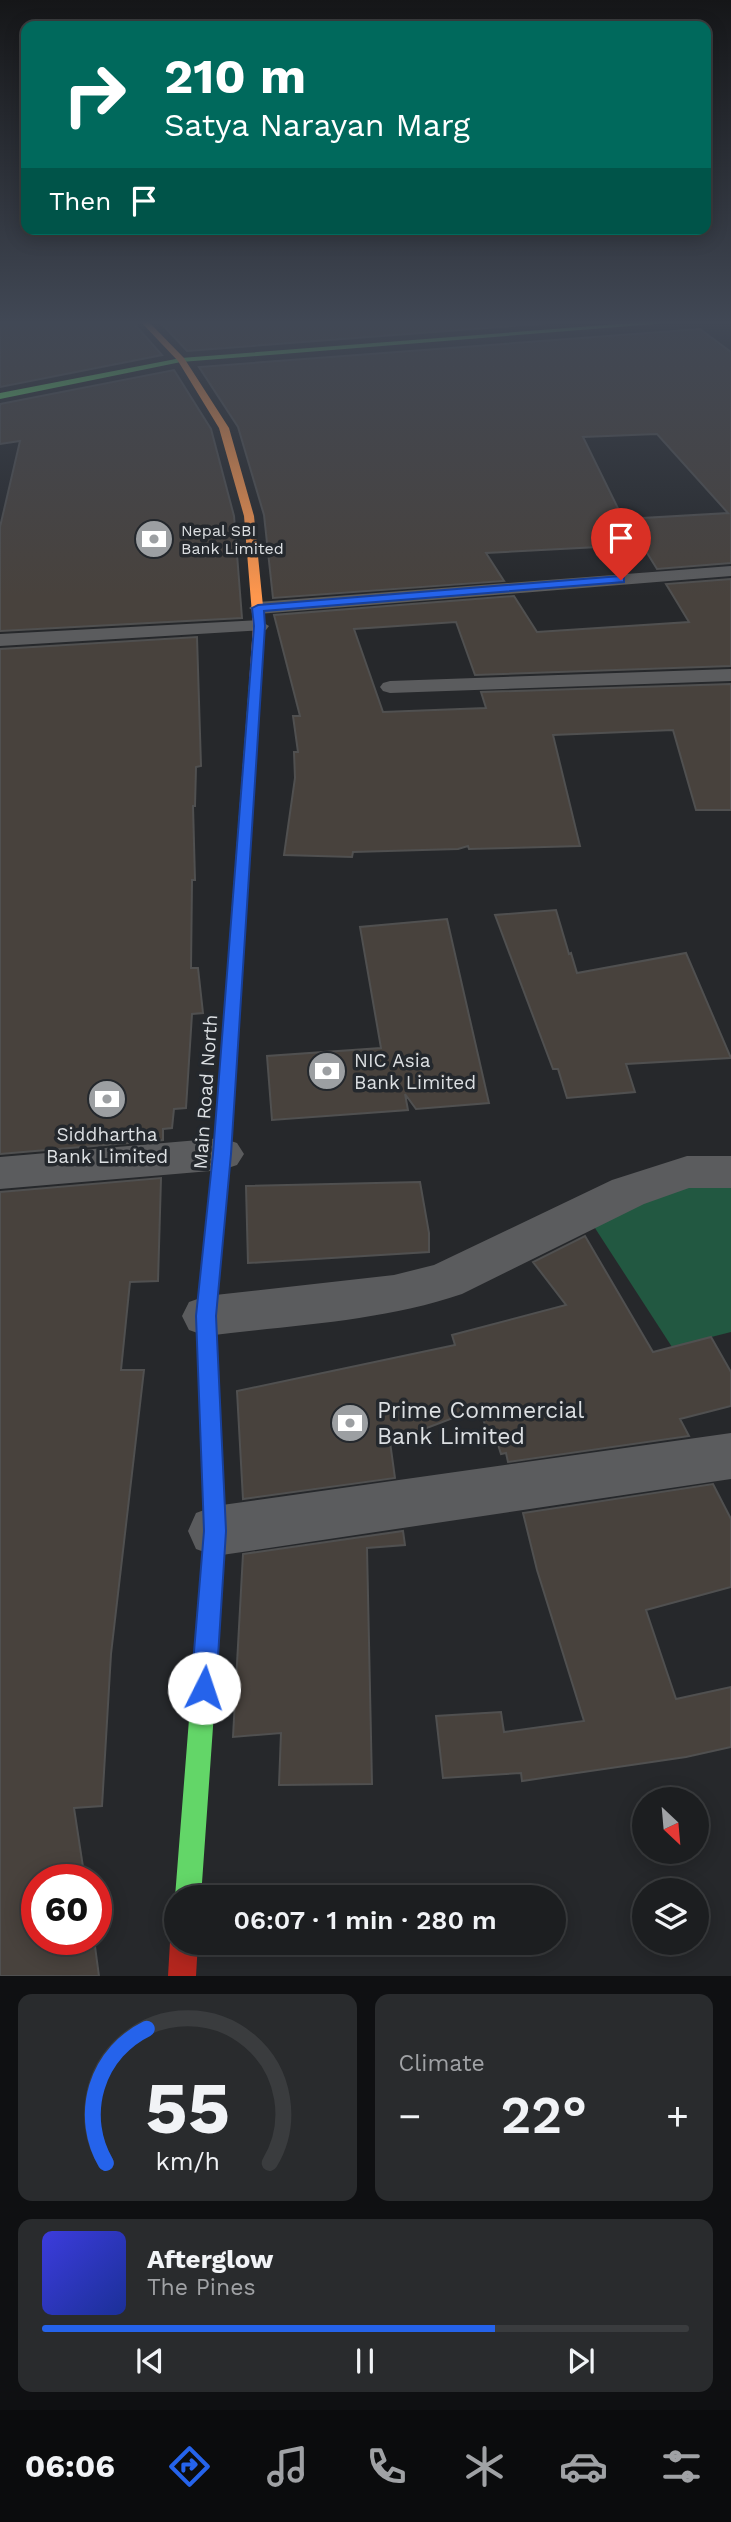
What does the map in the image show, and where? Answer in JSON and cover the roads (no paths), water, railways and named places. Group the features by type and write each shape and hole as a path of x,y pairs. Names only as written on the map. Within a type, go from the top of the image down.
{"main road":[{"name":"Main Road North","path":"189,1885 215,1531 206,1316 222,1154 259,617 249,516 224,428 214,412"},
{"path":"182,1976 183,1955"}],"street":[{"path":"0,1173 222,1154"},
{"path":"206,1316 394,1294 445,1281 628,1192 687,1172 731,1172"},
{"path":"215,1531 731,1456"}],"lane":[{"path":"0,640 731,570"},
{"path":"390,687 731,675"}],"place":[{"name":"Nepal SBI Bank Limited","path":"154,539"},
{"name":"NIC Asia Bank Limited","path":"327,1071"},
{"name":"Siddhartha Bank Limited","path":"107,1099"},
{"name":"Prime Commercial Bank Limited","path":"350,1423"}]}
